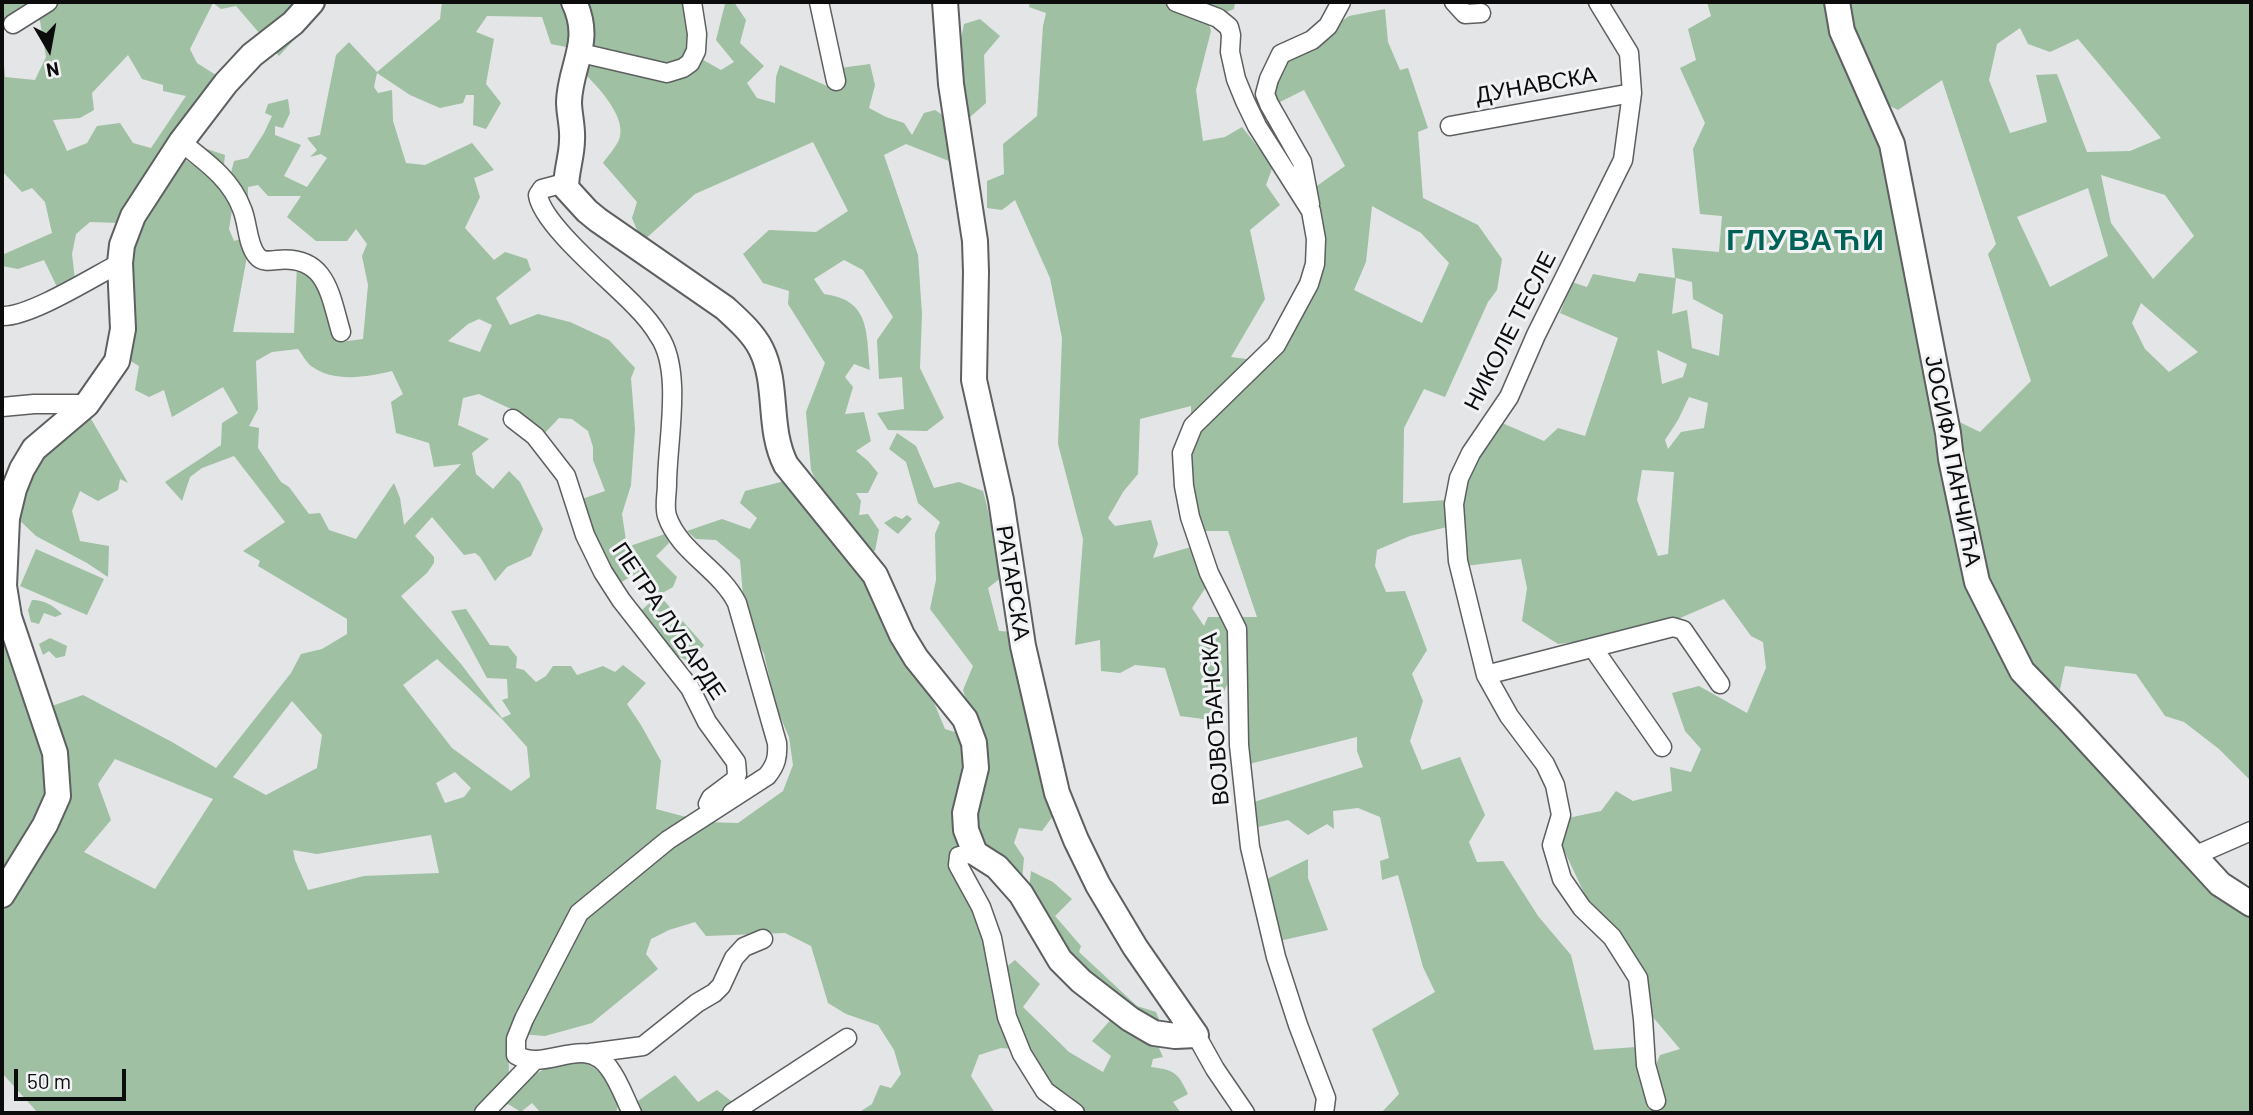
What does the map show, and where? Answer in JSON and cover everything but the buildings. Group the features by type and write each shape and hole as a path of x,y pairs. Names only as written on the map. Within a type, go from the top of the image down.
{"street":[{"path":"13,24 48,2"},
{"path":"2,895 58,796 55,752 17,642 4,586 7,518 14,489 34,449 87,404 117,361 123,329 122,245 134,216 181,142 235,73 252,55 293,23 312,2"},
{"path":"566,188 572,142 569,101 581,53 579,12 573,2"},
{"path":"581,53 667,73 683,68 690,63 696,51 697,34 692,2"},
{"path":"819,2 835,81"},
{"name":"РАТАРСКА","path":"945,2 951,84 975,241 974,380 1001,500 1023,646 1057,793 1098,885 1135,947 1196,1035 1245,1113"},
{"name":"ВОЈВОЂАНСКА","path":"1176,2 1218,18 1229,27 1230,52 1245,102 1256,126 1311,211 1316,239 1315,264 1309,284 1276,345 1193,426 1182,453 1184,486 1190,517 1209,573 1237,629 1240,744 1250,847 1276,957 1297,1025 1326,1098 1324,1113"},
{"path":"1311,211 1301,162 1265,94 1281,54 1312,40 1328,26 1341,2"},
{"path":"1454,2 1465,14 1481,13"},
{"name":"НИКОЛЕ ТЕСЛЕ","path":"1598,2 1629,52 1632,93 1623,160 1535,335 1509,397 1471,453 1459,478 1454,504 1458,561 1486,675 1509,716 1545,764 1555,785 1561,815 1552,845 1562,879 1582,908 1612,937 1638,978 1646,1065 1656,1101"},
{"name":"ЈОСИФА ПАНЧИЋА","path":"1837,2 1842,31 1892,144 1977,582 2022,671 2220,884 2251,904"},
{"name":"ДУНАВСКА","path":"1450,126 1632,93"},
{"path":"181,142 230,185 243,212 253,250 258,257 262,260 293,261 317,270 327,284 341,332"},
{"path":"764,939 744,947 734,958 722,986 643,1046 535,1060 525,1060 516,1055 516,1040 524,1019 579,914 668,840 767,776 778,757 777,743 732,592 676,535 666,513 667,453 673,403 671,372 661,339 636,307 600,274 544,210 538,195 542,189 557,185 566,188 598,220 725,308 742,323 761,349 770,378 778,449 786,465 875,575 902,635 916,658 965,719 974,744 976,768 965,813 966,830 975,853 997,867 1021,894 1060,960 1081,981 1122,1013 1154,1033 1196,1035"},
{"path":"2,316 10,316 40,304 121,262"},
{"path":"2,407 87,404"},
{"name":"ПЕТРА ЛУБАРДЕ","path":"513,419 535,436 566,476 585,535 603,572 621,600 690,688 707,722 736,762 735,780 711,798 708,804 710,811"},
{"path":"1486,675 1672,627 1683,630 1720,684"},
{"path":"1593,648 1662,747"},
{"path":"2194,856 2251,831"},
{"path":"975,853 959,856 958,865 981,907 992,938 1007,1017 1022,1054 1045,1091 1075,1113"},
{"path":"732,1113 846,1038"},
{"path":"590,1053 608,1067 632,1113"},
{"path":"484,1113 535,1060"}],"green space":[{"path":"2,2 326,2 279,56 236,6 221,9 213,3 190,49 197,63 219,77 120,223 90,222 76,234 72,254 75,280 58,289 44,260 18,269 2,266 2,255 52,233 45,202 32,188 22,192 2,171 2,38 5,77 35,80 46,57 40,21 23,7 10,14 2,27","holes":["128,55 142,79 163,85 163,91 186,96 151,148 133,143 120,123 97,126 87,143 67,151 53,120 80,118 94,110 92,93"]},
{"path":"442,2 691,2 698,57 721,70 734,62 716,40 725,4 734,2 746,20 740,43 764,66 747,83 757,98 775,103 776,77 780,65 827,86 840,68 870,64 875,85 869,108 904,123 912,135 924,113 935,110 953,122 954,163 906,144 884,155 918,255 922,314 920,368 944,418 927,431 888,430 877,413 904,409 902,377 879,379 877,340 893,317 863,270 844,260 814,279 824,294 839,297 858,311 866,331 870,370 854,364 845,377 853,387 845,414 864,412 871,441 856,451 878,473 868,493 856,493 861,501 859,515 868,514 879,530 875,551 861,550 829,508 811,470 806,412 825,363 788,304 789,291 763,283 743,254 769,230 816,232 848,211 813,142 695,194 642,242 632,218 637,202 603,163 619,140 621,131 616,113 584,73 587,51 551,44 542,17 487,16 476,32 494,39 486,84 501,103 486,129 473,125 474,95 466,95 463,103 440,108 410,95 377,73 374,87 378,93 392,90 393,121 406,163 425,165 472,143 494,170 474,178 480,197 465,228 494,260 505,252 527,259 531,270 496,298 510,325 538,314 570,322 609,340 635,368 631,378 635,429 631,485 622,514 627,547 665,534 669,543 656,556 677,577 673,587 659,595 639,572 616,585 579,500 605,491 593,460 593,447 588,431 572,419 559,418 543,435 511,409 479,394 463,398 458,425 489,439 472,453 476,474 493,489 509,471 520,482 543,529 531,556 507,567 495,581 480,557 475,553 464,555 432,517 415,536 434,557 434,563 427,573 401,596 461,664 502,718 511,714 502,700 508,698 507,679 487,678 451,611 466,609 490,645 508,646 517,657 516,668 524,670 536,682 546,676 553,666 571,666 577,675 603,666 615,672 623,665 646,683 627,704 661,761 656,809 705,822 738,823 783,791 793,765 789,737 776,707 764,654 752,631 743,595 740,560 716,540 696,539 687,531 722,519 750,529 757,518 740,503 745,491 789,480 874,581 925,681 945,729 964,735 974,726 963,690 973,666 930,609 936,580 935,534 940,522 918,503 906,462 889,449 897,433 916,446 934,488 959,482 983,491 1002,577 988,588 999,631 1014,632 1053,816 1042,831 1019,828 1014,843 1024,858 1022,880 1029,889 1031,871 1053,882 1072,899 1055,916 1081,946 1079,952 1137,1006 1156,1012 1161,1024 1095,984 980,846 953,860 984,933 990,980 1015,960 1040,984 1023,1007 1069,1052 1103,1072 1111,1056 1092,1041 1113,1017 1155,1039 1163,1057 1153,1059 1151,1067 1171,1071 1181,1081 1188,1094 1173,1102 1181,1113 1084,1113 1071,1097 1052,1084 1029,1050 1001,1048 979,1055 971,1076 995,1113 858,1113 872,1104 880,1085 891,1088 901,1074 894,1050 878,1025 846,1014 828,1003 811,946 785,933 706,936 695,922 651,939 646,954 658,969 592,1023 545,1036 508,1033 509,1080 517,1087 551,1066 570,1061 580,1062 598,1071 620,1098 616,1113 541,1113 532,1103 521,1112 508,1104 496,1113 38,1113 2,1073 2,634 32,713 83,695 216,768 291,673 301,654 322,649 347,634 347,619 258,566 260,561 243,551 285,522 234,456 202,468 190,477 182,501 165,482 221,445 222,423 238,413 223,387 172,417 164,390 149,397 135,390 139,366 120,355 121,255 178,155 195,166 207,149 225,155 220,187 232,210 229,229 234,241 241,239 248,251 233,332 294,333 297,265 315,275 327,299 340,342 363,339 368,285 362,256 367,244 356,229 347,241 316,241 287,217 301,196 268,196 258,185 248,187 248,208 229,181 234,161 248,158 264,133 272,116 265,113 268,104 288,99 290,113 283,128 275,126 275,135 301,145 284,176 307,187 327,158 321,154 310,157 317,150 307,138 320,135 336,55 349,42 377,72 440,19","holes":["479,319 492,325 480,352 448,341 468,324","298,349 311,366 330,375 361,377 392,371 403,394 391,402 396,433 429,443 434,467 461,464 404,525 400,498 394,483 356,539 329,530 320,513 309,514 289,487 281,482 258,448 259,428 249,426 258,409 256,361 272,352","437,659 502,719 527,747 530,777 511,791 452,748 403,685","292,701 322,735 317,768 266,795 233,777","115,759 213,799 155,889 84,852 111,820 98,784","455,772 471,788 464,797 445,803 436,783","431,835 439,873 364,876 308,890 293,850 317,854"]},
{"path":"1030,2 1235,2 1234,9 1224,13 1204,9 1211,31 1196,90 1203,141 1225,137 1242,127 1273,166 1266,185 1280,205 1250,230 1265,299 1231,357 1254,360 1324,262 1314,188 1345,166 1304,90 1274,105 1272,83 1289,58 1349,16 1385,9 1388,42 1400,70 1408,68 1428,128 1418,132 1423,198 1478,225 1502,259 1497,290 1488,302 1445,397 1424,389 1404,428 1403,503 1447,500 1447,527 1410,536 1377,550 1375,566 1386,592 1405,591 1427,650 1412,674 1423,701 1410,741 1422,770 1460,757 1485,815 1469,842 1477,862 1503,861 1538,916 1571,955 1594,1050 1636,1047 1651,1077 1660,1055 1680,1049 1652,1016 1587,899 1561,844 1568,818 1601,811 1616,791 1633,801 1672,791 1670,767 1691,772 1701,749 1685,731 1672,693 1699,686 1747,713 1766,668 1763,642 1751,636 1724,599 1664,625 1558,644 1522,621 1527,588 1521,559 1465,566 1459,500 1468,472 1495,420 1544,441 1558,428 1585,436 1618,338 1560,313 1572,282 1587,287 1593,274 1635,282 1639,273 1675,278 1672,248 1719,252 1722,216 1700,214 1693,149 1705,123 1680,68 1696,60 1688,29 1711,16 1707,2 2251,2 2251,781 2219,749 2184,722 2165,716 2136,674 2065,666 2054,717 2147,824 2207,884 2251,913 2251,1113 1381,1113 1399,1094 1372,1029 1435,992 1423,967 1398,875 1382,880 1380,861 1389,858 1380,817 1358,808 1333,811 1334,829 1327,824 1308,835 1288,820 1258,827 1254,802 1363,767 1357,751 1357,737 1249,764 1247,690 1231,676 1211,720 1180,716 1165,668 1135,665 1120,673 1101,671 1100,640 1075,645 1083,539 1058,444 1062,338 1050,278 1015,200 1002,210 987,208 987,181 1004,174 1003,144 1037,116 1046,13 1029,7","holes":["2020,28 2028,44 2050,52 2078,39 2161,138 2130,151 2087,152 2057,74 2036,75 2047,122 2010,133 1989,80 1997,44","1942,80 1996,244 1988,254 2031,381 1980,432 1955,420 1884,103 1898,110","2101,175 2165,195 2194,236 2153,279 2111,223","2088,188 2108,256 2050,287 2017,217","1372,206 1421,233 1449,263 1422,323 1354,290 1366,262","1676,278 1692,282 1693,299 1723,315 1719,356 1692,348 1687,310 1672,314","2141,303 2198,352 2169,372 2145,349 2132,323","1657,350 1687,364 1683,377 1662,384","1689,397 1708,403 1704,428 1681,432 1668,449 1665,440","1191,406 1192,475 1203,531 1228,531 1257,617 1208,617 1204,626 1192,608 1206,587 1191,547 1153,558 1158,544 1151,520 1115,526 1108,518 1123,492 1138,474 1140,419","1642,470 1674,472 1668,554 1658,556 1637,500"]},
{"path":"980,19 1000,36 984,55 986,103 969,118 961,106 959,48 964,24"},
{"path":"87,412 128,483 120,479 118,490 98,501 80,491 72,511 80,541 109,546 108,577 36,536 13,514 20,480"},
{"path":"907,515 912,519 898,534 884,523 895,516 902,519"},
{"path":"36,549 104,579 87,615 20,586"},
{"path":"659,595 704,645 691,662 662,649 636,615"},
{"path":"32,600 48,604 62,614 55,617 44,613 39,624 31,622 28,610"},
{"path":"50,638 67,646 65,656 56,658 49,651 43,655 39,644"},
{"path":"1308,859 1308,878 1328,930 1279,941 1263,881"},
{"path":"675,1075 698,1102 717,1090 736,1105 724,1113 640,1113 635,1103"}],"district":[{"name":"ГЛУВАЋИ","path":"1806,240"}]}
